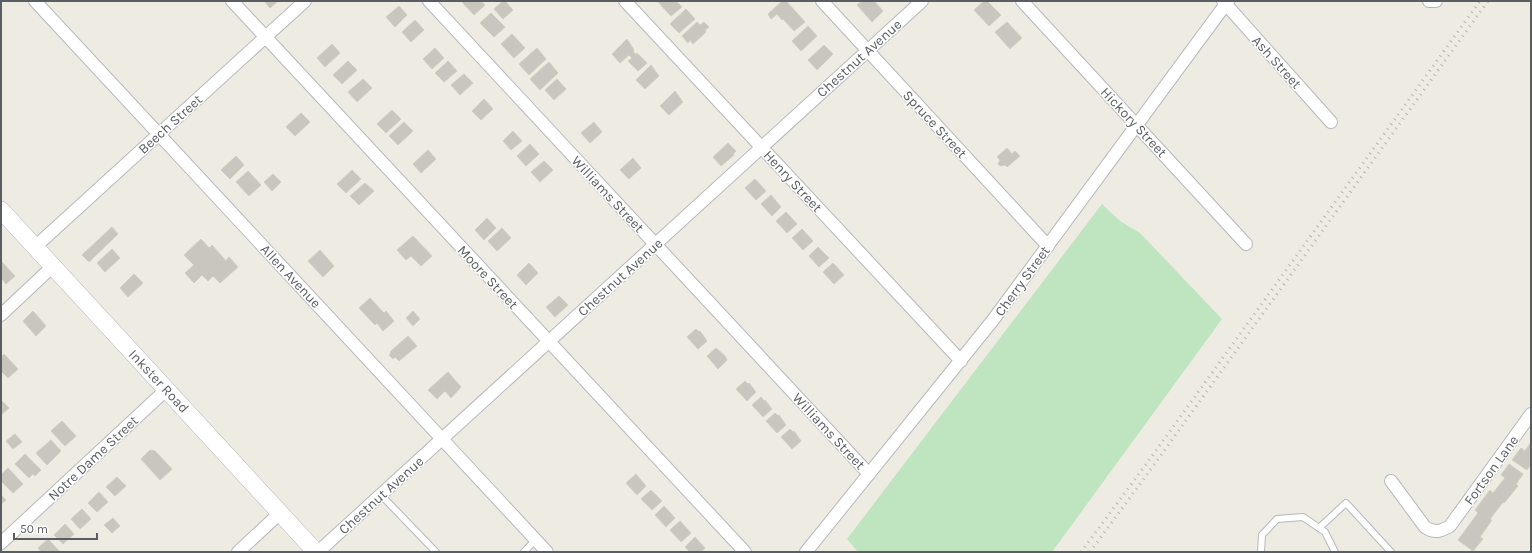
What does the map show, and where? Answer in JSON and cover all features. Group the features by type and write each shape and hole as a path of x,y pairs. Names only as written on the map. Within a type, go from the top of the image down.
{"main road":[{"name":"Inkster Road","path":"1,210 317,552"}],"street":[{"name":"Allen Avenue","path":"35,1 547,552"},
{"name":"Moore Street","path":"232,1 745,552"},
{"name":"Beech Street","path":"35,247 304,1"},
{"name":"Williams Street","path":"429,1 869,474"},
{"name":"Henry Street","path":"625,1 961,361"},
{"name":"Spruce Street","path":"822,1 1048,246"},
{"name":"Chestnut Avenue","path":"317,552 922,1"},
{"name":"Hickory Street","path":"1022,1 1246,244"},
{"name":"Cherry Street","path":"806,552 993,320 1137,125 1225,2"},
{"name":"Ash Street","path":"1225,2 1331,122"},
{"path":"1,314 53,266"},
{"name":"Notre Dame Street","path":"1,543 167,389"},
{"name":"Fortson Lane","path":"1391,481 1425,527 1430,531 1440,532 1450,526 1531,414"},
{"path":"238,552 280,513"}],"lane":[{"path":"381,495 436,552"},
{"path":"1319,528 1346,503 1391,552"},
{"path":"1261,552 1262,535 1276,519 1303,517 1325,532 1335,552"},
{"path":"524,552 536,539"}],"green space":[{"path":"1102,204 1120,221 1140,233 1222,319 1052,552 858,552 847,539"}],"building":[{"path":"264,1 278,1 270,8"},
{"path":"461,1 481,1 485,5 474,15"},
{"path":"505,1 513,10 503,19 494,9"},
{"path":"657,1 676,1 682,7 671,16"},
{"path":"782,1 786,1 805,22 794,31 777,14 771,19 768,14"},
{"path":"862,1 874,1 883,11 872,22 857,5"},
{"path":"984,1 987,1 1001,15 989,26 974,10"},
{"path":"399,6 407,15 395,27 386,17"},
{"path":"686,9 695,19 679,33 670,24"},
{"path":"491,13 505,27 494,37 480,23"},
{"path":"415,20 424,30 411,42 402,32"},
{"path":"697,22 700,25 704,22 709,27 705,30 706,32 693,44 690,40 688,43 682,36"},
{"path":"1007,22 1022,38 1010,49 995,32"},
{"path":"808,26 817,36 801,51 792,41"},
{"path":"512,34 525,48 514,58 501,44"},
{"path":"627,39 636,55 637,53 647,63 638,71 628,61 632,58 629,55 620,63 612,54"},
{"path":"332,44 340,53 325,67 317,58"},
{"path":"824,45 833,54 817,70 808,60"},
{"path":"435,48 444,58 432,69 423,59"},
{"path":"537,48 546,59 529,75 519,64"},
{"path":"348,61 357,70 342,84 333,75"},
{"path":"448,61 457,71 444,82 435,73"},
{"path":"549,62 558,73 540,90 530,79"},
{"path":"651,65 659,76 645,89 636,80"},
{"path":"464,74 473,83 460,95 451,85"},
{"path":"363,79 372,88 357,102 348,92"},
{"path":"557,79 566,89 554,100 545,90"},
{"path":"675,91 683,102 669,115 660,106"},
{"path":"484,99 493,109 481,120 472,111"},
{"path":"392,110 401,119 386,133 377,124"},
{"path":"301,113 310,122 295,136 286,127"},
{"path":"404,122 413,131 398,145 389,136"},
{"path":"594,122 602,132 590,143 581,133"},
{"path":"513,131 522,141 511,150 503,141"},
{"path":"728,143 736,151 733,154 734,155 721,166 713,157"},
{"path":"530,144 539,154 526,166 517,156"},
{"path":"1007,148 1012,154 1015,151 1020,156 1007,167 1005,165 1000,166 998,164 1000,160 997,157"},
{"path":"428,150 436,159 421,173 413,164"},
{"path":"236,156 244,165 230,179 221,170"},
{"path":"633,158 641,168 629,179 620,170"},
{"path":"544,161 553,170 540,182 531,172"},
{"path":"352,170 361,179 346,193 337,184"},
{"path":"248,171 261,185 249,196 236,182"},
{"path":"273,174 281,182 272,191 264,182"},
{"path":"755,179 766,191 756,200 745,188"},
{"path":"365,183 374,191 359,205 350,196"},
{"path":"771,195 781,207 772,216 761,204"},
{"path":"786,212 797,224 787,233 776,221"},
{"path":"487,218 496,228 484,240 475,230"},
{"path":"112,227 118,234 89,262 82,255"},
{"path":"502,228 511,238 497,251 488,241"},
{"path":"802,229 813,241 803,250 792,238"},
{"path":"413,236 432,256 421,266 411,256 406,260 397,250"},
{"path":"201,239 209,248 212,245 226,261 229,257 238,267 220,283 213,276 208,281 202,275 194,283 185,273 194,265 184,255"},
{"path":"818,247 829,258 819,267 809,256"},
{"path":"112,249 120,258 105,272 97,263"},
{"path":"320,250 334,266 323,277 308,261"},
{"path":"1,261 15,276 6,284 2,279 1,280"},
{"path":"529,263 538,273 526,285 517,275"},
{"path":"833,263 844,275 834,284 823,272"},
{"path":"134,274 143,283 128,297 120,288"},
{"path":"559,296 568,305 555,317 546,307"},
{"path":"370,298 384,313 386,311 394,321 383,331 377,323 375,325 359,308"},
{"path":"33,311 46,326 36,336 23,321"},
{"path":"413,311 420,319 413,326 406,318"},
{"path":"696,329 699,332 700,331 707,341 698,349 687,337"},
{"path":"408,336 417,346 399,361 395,357 393,359 389,355 391,353 390,352"},
{"path":"716,348 725,356 727,360 718,369 707,356"},
{"path":"4,354 18,369 8,378 1,371 1,357"},
{"path":"448,372 461,387 451,398 445,391 437,399 428,390"},
{"path":"745,381 748,384 749,383 756,392 747,401 736,389"},
{"path":"761,397 772,409 763,417 752,405"},
{"path":"1,400 9,408 1,415"},
{"path":"775,413 778,416 779,415 786,425 777,433 766,421"},
{"path":"62,421 76,436 65,446 51,431"},
{"path":"790,429 793,432 794,431 801,441 792,449 781,437"},
{"path":"15,434 22,442 13,449 6,441"},
{"path":"51,440 61,451 47,465 36,453"},
{"path":"1531,442 1531,464 1527,470 1512,460 1521,448 1525,451"},
{"path":"150,450 155,451 172,469 160,480 141,459"},
{"path":"25,454 41,470 35,476 33,474 29,478 15,464"},
{"path":"1509,464 1523,474 1516,484 1518,486 1490,519 1492,520 1480,537 1483,539 1473,551 1458,540 1478,513 1475,510 1490,490 1493,493 1505,478 1501,475"},
{"path":"8,468 23,484 13,493 1,481 1,475"},
{"path":"636,474 646,486 637,495 626,483"},
{"path":"117,477 126,486 115,496 106,487"},
{"path":"651,490 662,501 652,510 641,499"},
{"path":"99,492 108,502 97,512 88,503"},
{"path":"1,495 6,500 1,504"},
{"path":"664,506 675,518 666,527 655,515"},
{"path":"82,509 91,519 80,529 71,519"},
{"path":"113,518 120,526 112,533 104,525"},
{"path":"680,521 691,533 681,542 670,530"},
{"path":"65,524 74,534 63,544 54,535"},
{"path":"695,537 705,548 701,552 690,552 685,547"},
{"path":"48,539 60,552 41,552 38,548"}],"railway":[{"path":"1081,552 1147,463 1480,1"},
{"path":"1090,552 1488,1"}]}
